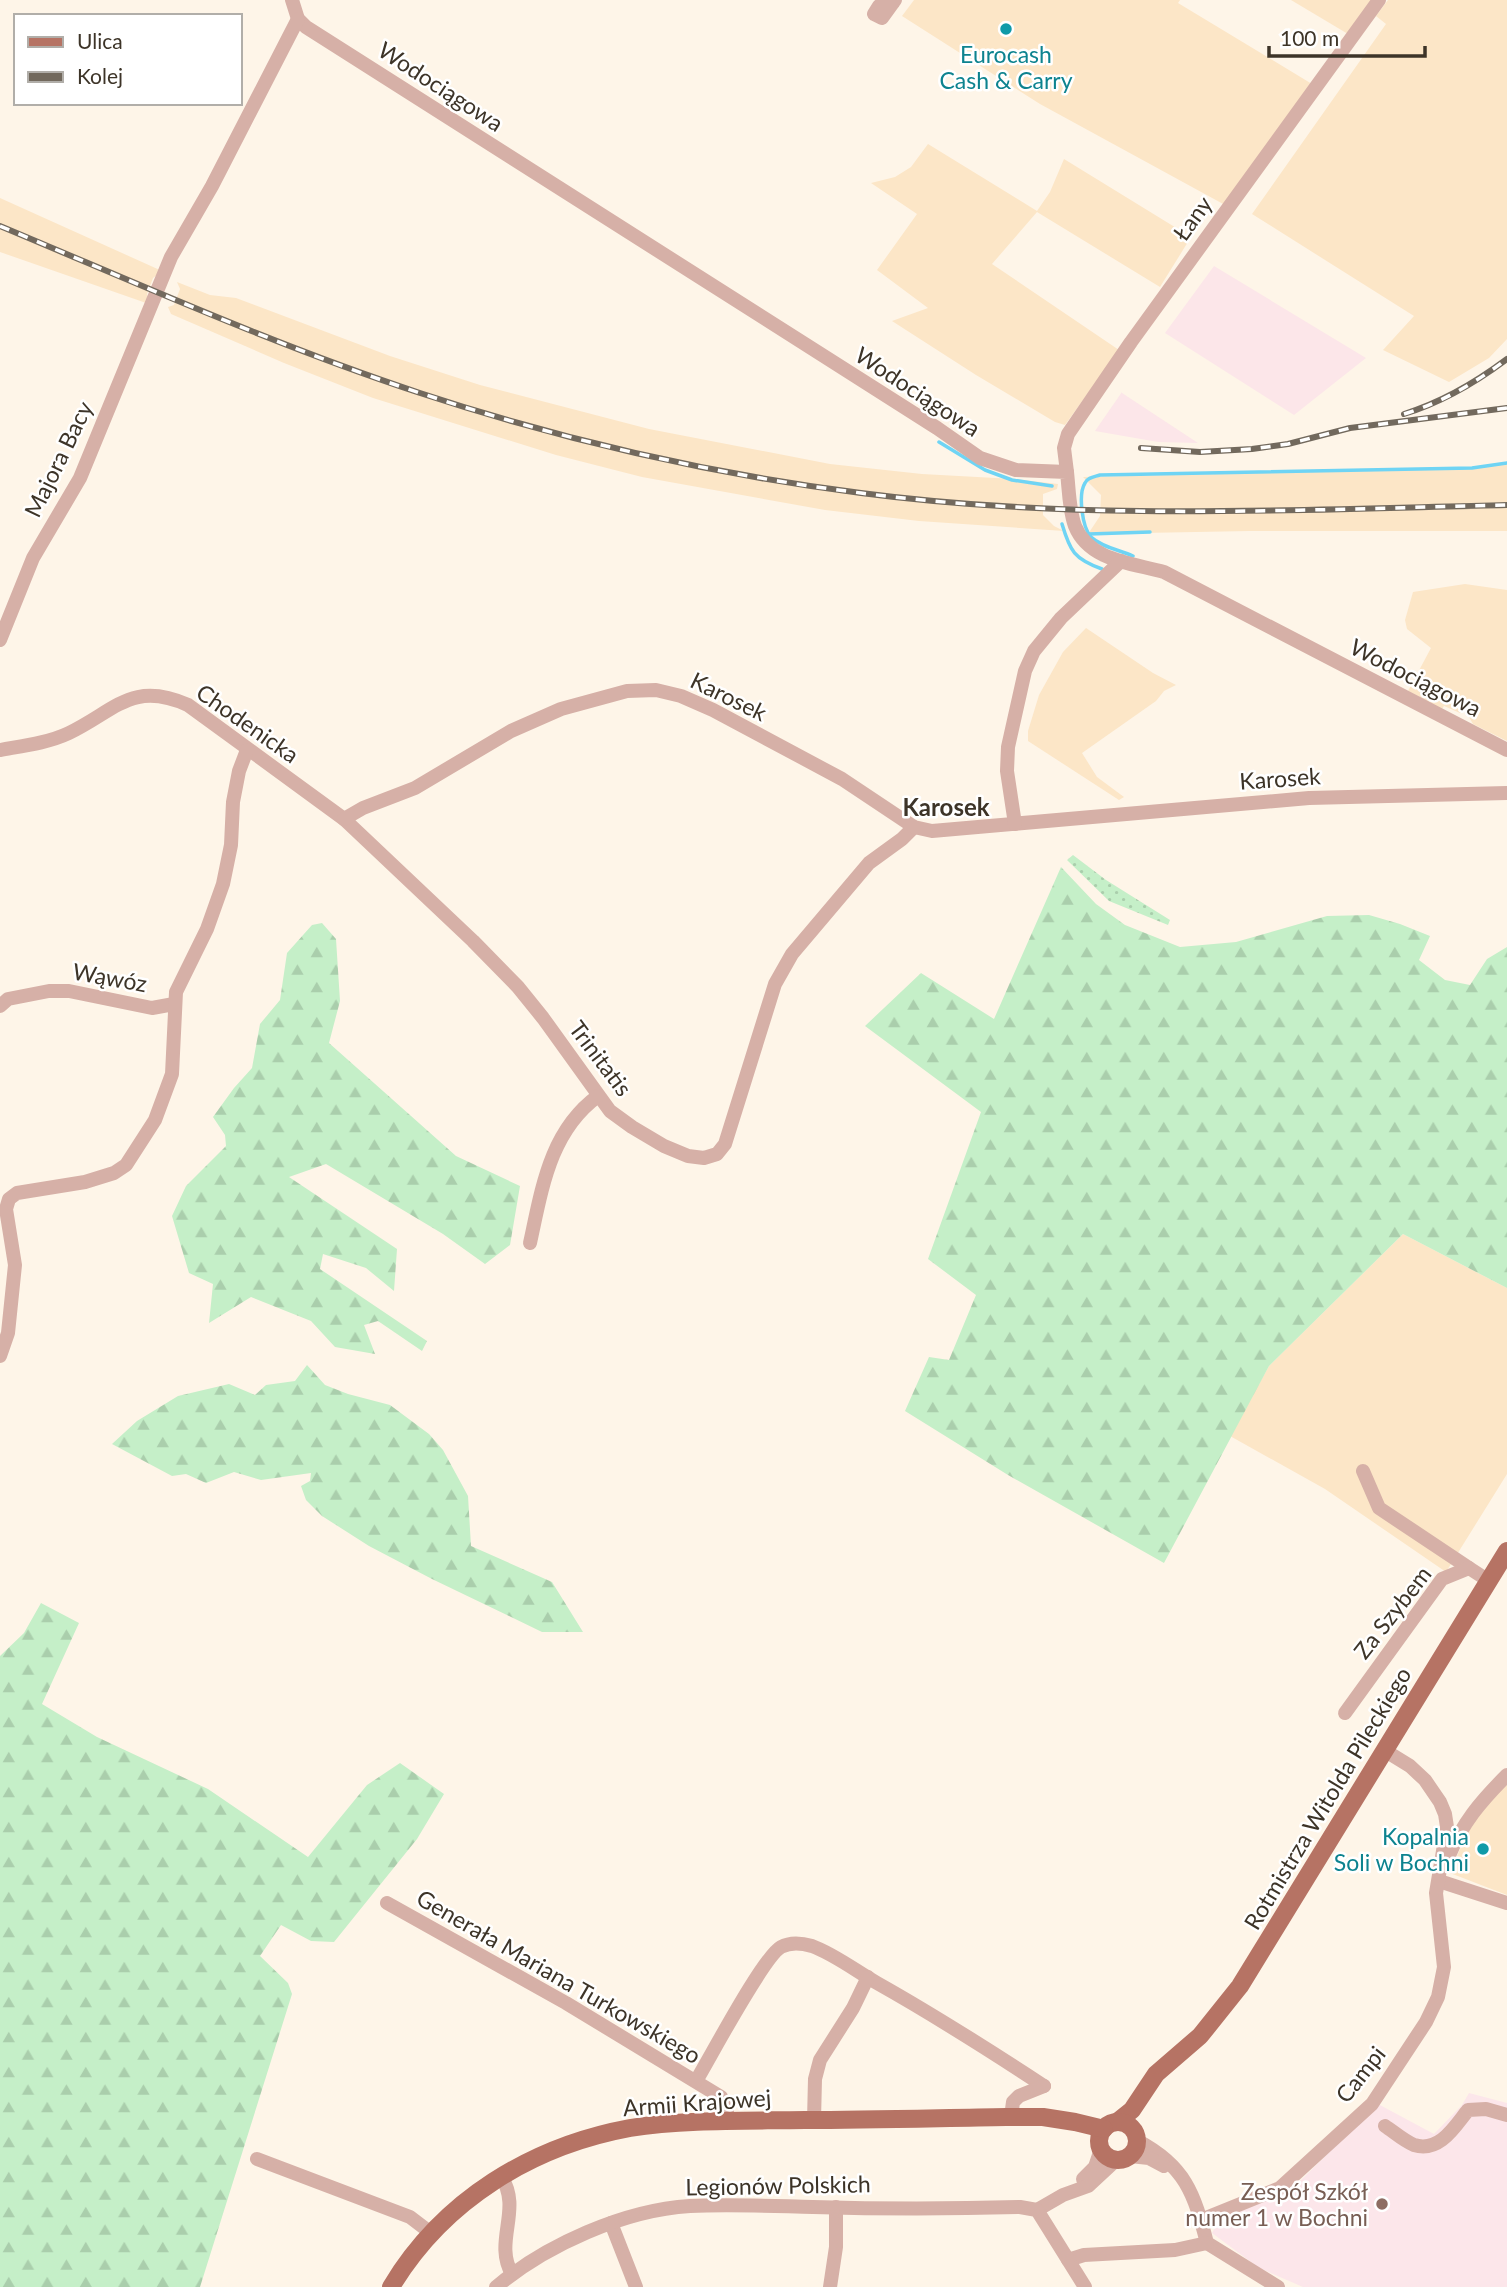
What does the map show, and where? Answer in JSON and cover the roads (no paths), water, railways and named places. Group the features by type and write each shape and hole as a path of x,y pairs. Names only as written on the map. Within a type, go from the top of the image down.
{"main road":[{"name":"Rotmistrza Witolda Pileckiego","path":"1105,2136 1132,2110 1156,2074 1209,2026 1240,1986 1507,1551"},
{"name":"Rotmistrza Witolda Pileckiego","path":"1130,2148 1139,2114 1174,2060"},
{"name":"Armii Krajowej","path":"391,2287 431,2233 501,2176 526,2160 606,2133 656,2125 727,2121 1043,2117 1075,2122 1105,2136"},
{"path":"1131,2127 1130,2148 1107,2157 1105,2136 1131,2127"}],"street":[{"path":"292,0 298,19"},
{"name":"Łany","path":"1067,472 1064,449 1068,434 1131,342 1379,0"},
{"name":"Majora Bacy","path":"0,640 33,558 80,478 181,238 212,186 298,19"},
{"name":"Wodociągowa","path":"298,19 306,27 937,428 979,458 1016,470 1067,472 1072,517 1081,537 1096,552 1164,572 1189,584 1507,750"},
{"path":"1015,824 1007,771 1008,747 1025,671 1034,651 1061,618 1121,561"},
{"name":"Karosek","path":"344,819 363,808 415,788 511,731 561,709 627,691 656,690 681,696 713,710 830,773 914,827 932,831 1308,797 1507,793"},
{"name":"Chodenicka","path":"0,750 68,734 128,699 160,695 188,705 344,819"},
{"path":"0,1356 8,1333 15,1265 6,1209 9,1199 17,1193 85,1182 114,1173 126,1165 155,1120 172,1074 176,992 207,929 223,884 231,845 233,802 239,771 247,750"},
{"name":"Trinitatis","path":"344,819 473,941 517,987 543,1018 610,1111 664,1146 688,1156 704,1158 717,1154 725,1144 775,984 792,954 869,863 914,827"},
{"name":"Wąwóz","path":"0,1006 8,999 49,992 69,992 152,1008 174,1004"},
{"path":"530,1243 552,1155 571,1122 584,1106 598,1096"},
{"path":"1363,1471 1379,1508 1469,1568"},
{"name":"Za Szybem","path":"1346,1713 1442,1579 1469,1568 1489,1581"},
{"name":"Campi","path":"1201,2220 1280,2188 1372,2104 1426,2022 1438,1997 1444,1967 1436,1894 1447,1827 1440,1802 1425,1780 1410,1766 1384,1749"},
{"path":"1507,1775 1479,1802 1470,1815 1439,1878 1507,1903"},
{"name":"Generała Mariana Turkowskiego","path":"387,1903 566,2003 721,2097 727,2109 727,2121"},
{"path":"696,2081 775,1951 796,1943 812,1947 926,2011 1044,2086 1019,2096 1013,2102 1016,2117"},
{"path":"814,2120 815,2079 820,2060 853,2008 867,1977"},
{"path":"1385,2126 1415,2145 1426,2146 1443,2141 1468,2110 1486,2109 1507,2115"},
{"path":"1063,2195 1095,2167 1105,2136"},
{"path":"1085,2287 1037,2210 1063,2195 1088,2186 1130,2148 1141,2156 1157,2161 1188,2188 1207,2243 1278,2287"},
{"path":"257,2159 410,2217 431,2233"},
{"path":"501,2176 509,2191 511,2206 505,2249 507,2263 513,2274"},
{"name":"Legionów Polskich","path":"496,2287 535,2259 611,2223 688,2206 1020,2207 1037,2210"},
{"path":"830,2287 836,2247 836,2207"},
{"path":"611,2223 636,2287"},
{"path":"1068,2260 1084,2255 1175,2250 1207,2243"}],"waterway":[{"path":"939,442 985,470 1012,480 1052,486"},
{"path":"1133,556 1100,543 1088,532 1081,502 1083,488 1089,478 1100,475 1472,468 1507,463"},
{"path":"1062,524 1074,553 1085,562 1102,569"},
{"path":"1089,534 1150,532"}],"railway":[{"path":"0,226 261,335 420,393 583,440 749,476 861,493 1022,507 1265,511 1507,505"},
{"path":"1404,414 1458,391 1507,359"},
{"path":"1141,448 1200,452 1252,449 1288,444 1350,428 1507,408"}],"place":[{"name":"Eurocash Cash & Carry","path":"1006,29"},
{"name":"Kopalnia Soli w Bochni","path":"1483,1849"},
{"name":"Zespół Szkół numer 1 w Bochni","path":"1382,2204"}],"district":[{"name":"Karosek","path":"946,806"}]}
